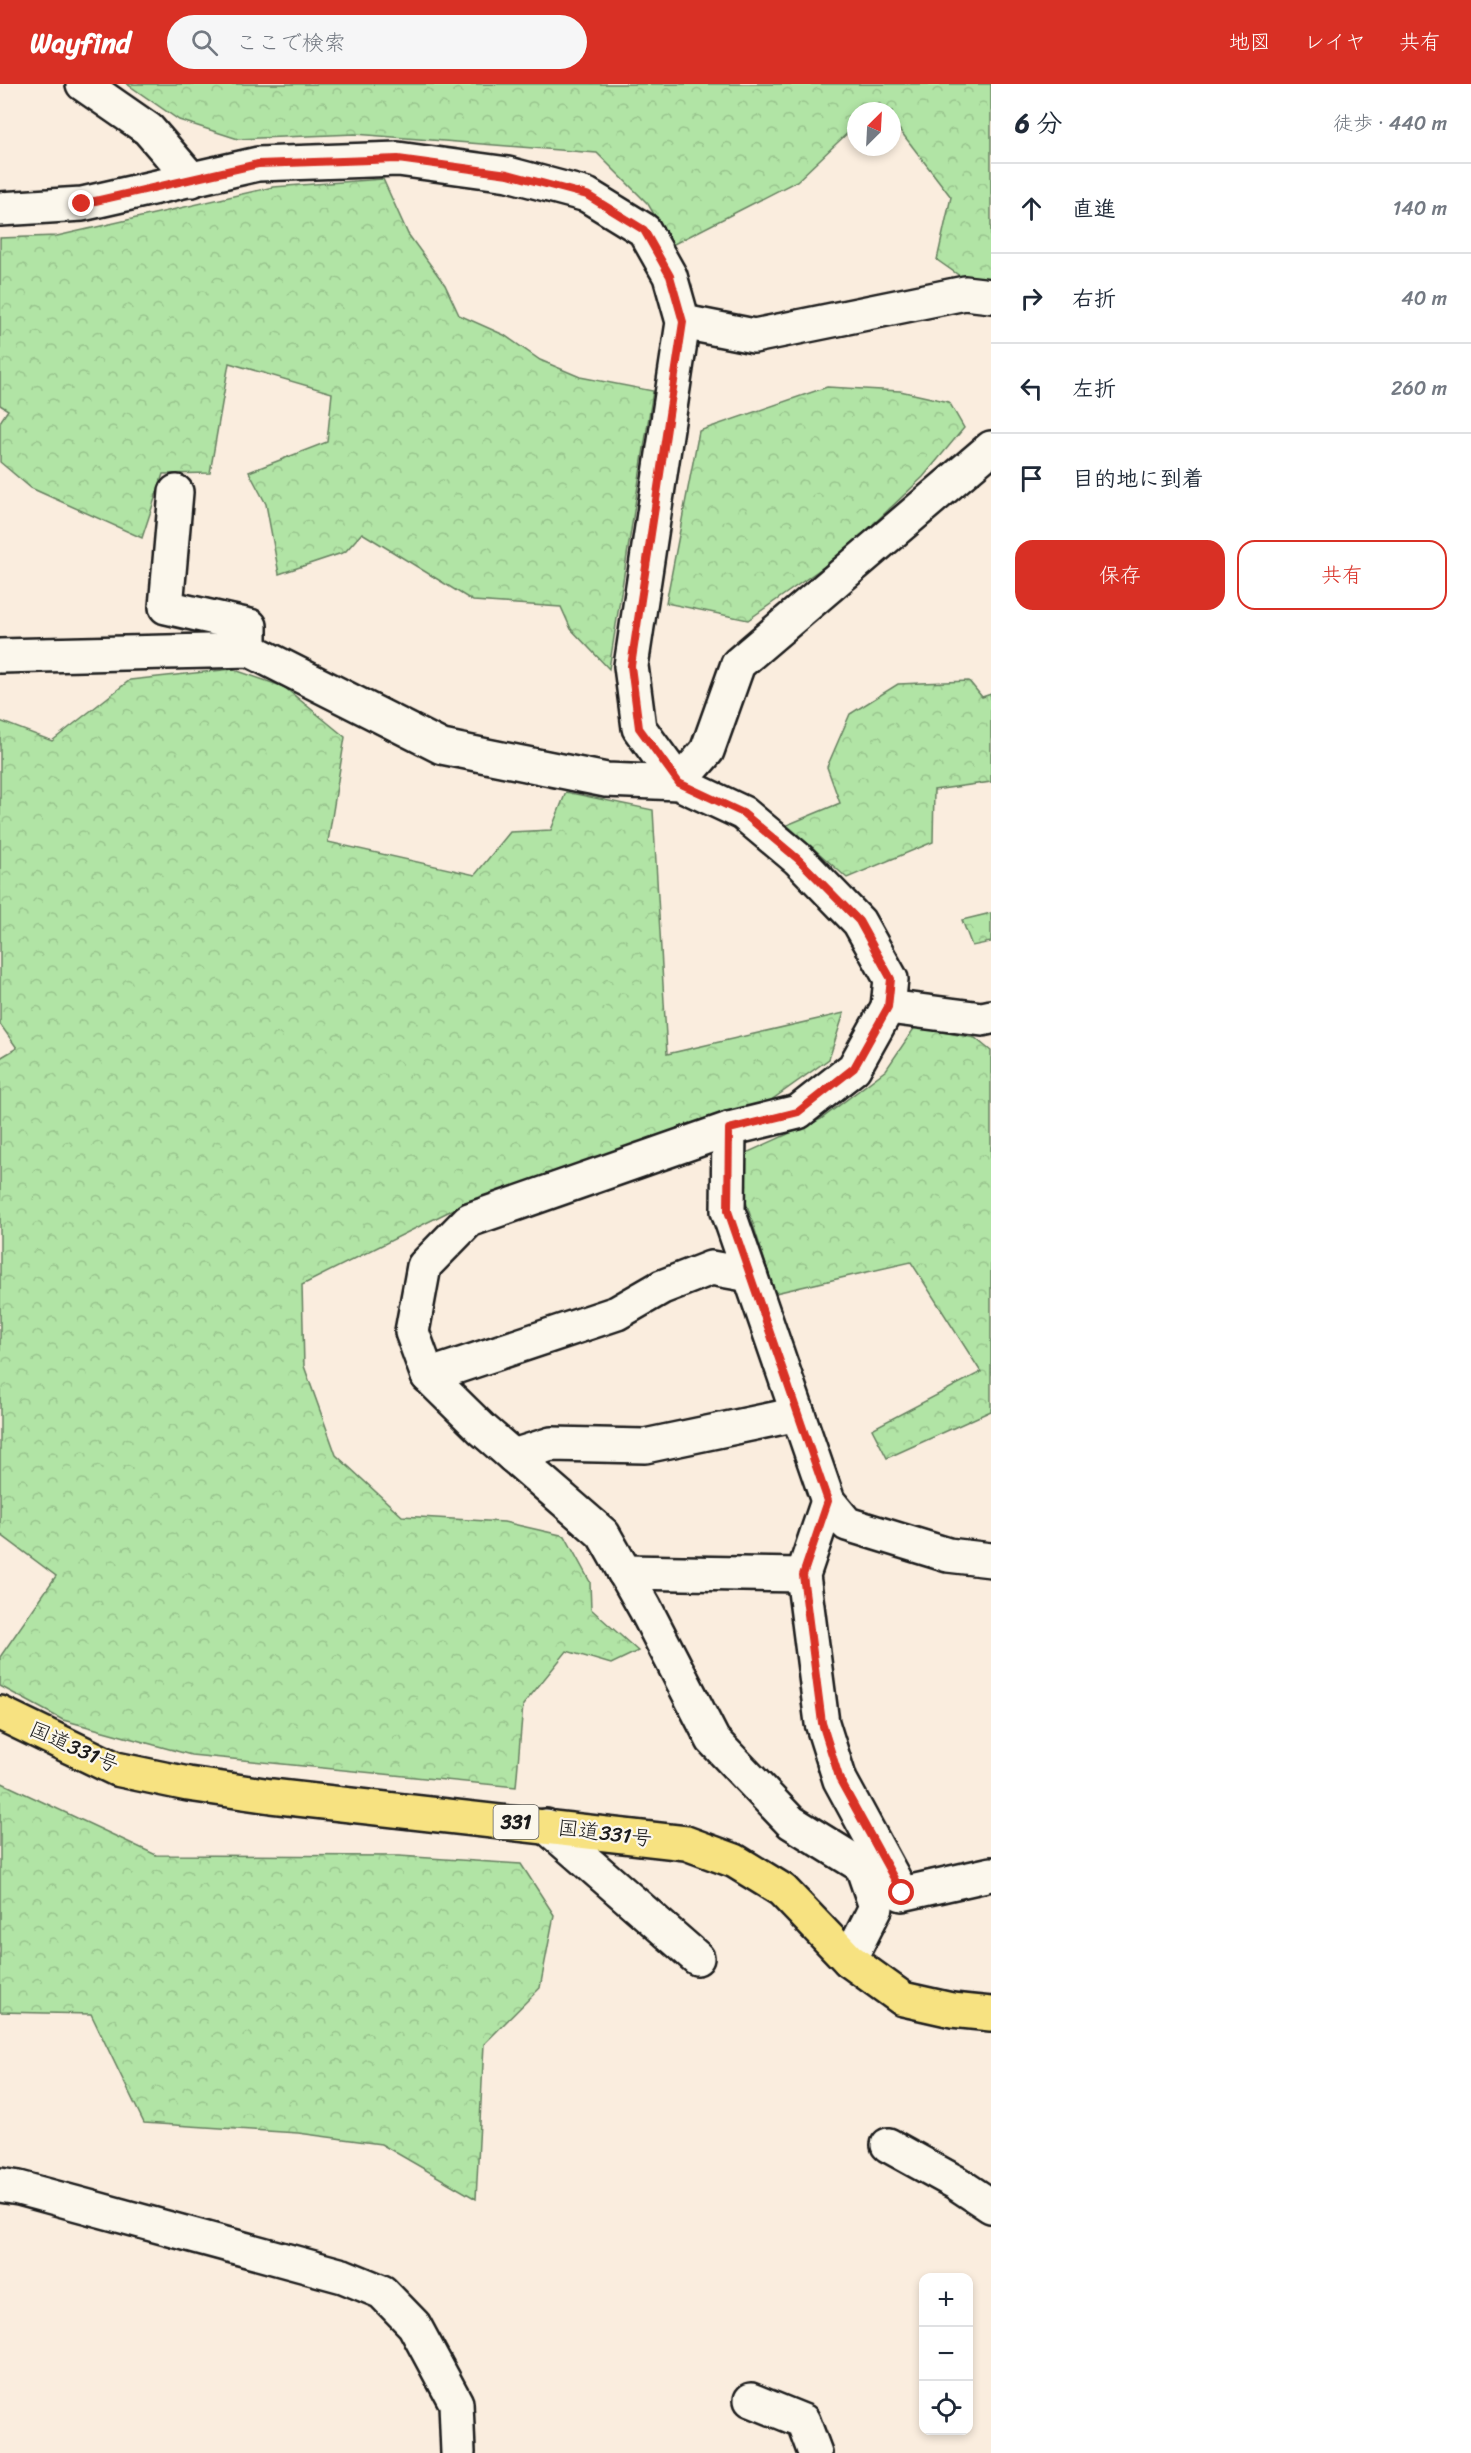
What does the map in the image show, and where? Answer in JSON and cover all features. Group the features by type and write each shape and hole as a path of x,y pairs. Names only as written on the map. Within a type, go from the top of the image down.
{"highway":[{"name":"国道331号","path":"0,1713 116,1768 177,1782 271,1796 686,1843 735,1861 782,1890 849,1960 903,1999 952,2010 991,2014"}],"street":[{"path":"82,84 148,129 192,180"},
{"path":"0,209 82,204 258,164 398,159 508,174 587,195 644,230 670,276 683,322 631,666 639,728 679,783"},
{"path":"683,322 754,336 965,293 991,297"},
{"path":"679,783 707,751 738,664 991,448"},
{"path":"176,492 166,608 250,626 250,650"},
{"path":"0,656 250,650 442,747 606,780 679,783 743,813 798,859 859,921 891,979 888,1007 854,1068 798,1112 729,1129 469,1220 424,1266 412,1332 428,1376 513,1456 603,1534 645,1608 713,1740 791,1822 862,1866 876,1907 849,1960"},
{"path":"888,1007 988,1021"},
{"path":"729,1129 728,1211 828,1501 847,1524 948,1555 991,1560"},
{"path":"428,1376 617,1313 662,1287 711,1268 750,1275"},
{"path":"513,1456 551,1444 645,1446 798,1414"},
{"path":"828,1501 803,1575 822,1723 840,1780 902,1893 991,1874"},
{"path":"624,1572 803,1575"},
{"path":"546,1826 697,1958"},
{"path":"888,2145 955,2182 991,2206"},
{"path":"0,2186 19,2188 342,2276 382,2292 414,2325 456,2403 458,2453"},
{"path":"751,2400 803,2421 815,2453"}],"green space":[{"path":"127,84 991,84 991,281 960,276 937,260 951,197 901,132 901,102 847,102 847,134 797,181 672,245 648,204 597,153 355,134 238,139 179,120"},
{"path":"383,179 408,234 445,285 459,315 504,335 540,360 580,377 653,391 609,669 571,629 561,607 473,601 362,533 345,552 279,574 266,504 249,472 327,442 332,393 229,363 210,473 163,474 142,538 31,488 0,462 0,422 8,410 0,405 0,238 57,236 273,187"},
{"path":"827,387 900,391 949,402 964,428 923,477 842,554 748,620 666,603 699,431"},
{"path":"232,669 284,687 345,737 328,842 475,875 510,832 551,830 566,792 653,810 667,1054 844,1013 829,1059 757,1110 464,1204 302,1285 304,1366 336,1455 402,1516 504,1522 565,1536 590,1582 591,1609 638,1651 611,1664 567,1651 523,1705 516,1787 191,1755 63,1720 0,1686 0,1657 56,1576 0,1534 0,1058 17,1048 0,1024 0,721 52,741 130,680"},
{"path":"969,681 982,697 991,694 991,782 934,790 933,842 847,878 787,825 840,803 827,767 850,714 898,684"},
{"path":"991,913 991,942 972,946 962,920"},
{"path":"915,1027 975,1038 991,1051 991,1411 887,1458 872,1429 981,1372 911,1262 775,1293 745,1199 744,1154 821,1119 886,1070"},
{"path":"0,1782 156,1855 399,1856 521,1864 554,1915 540,1988 484,2044 476,2199 381,2144 298,2133 144,2123 91,2014 0,2012"}],"route":[{"path":"82,204 258,164 398,159 508,174 587,195 644,230 670,276 683,322 631,666 639,728 679,783 743,813 798,859 859,921 891,979 888,1007 854,1068 798,1112 729,1129 728,1211 828,1501 803,1575 822,1723 840,1780 902,1893"}]}
